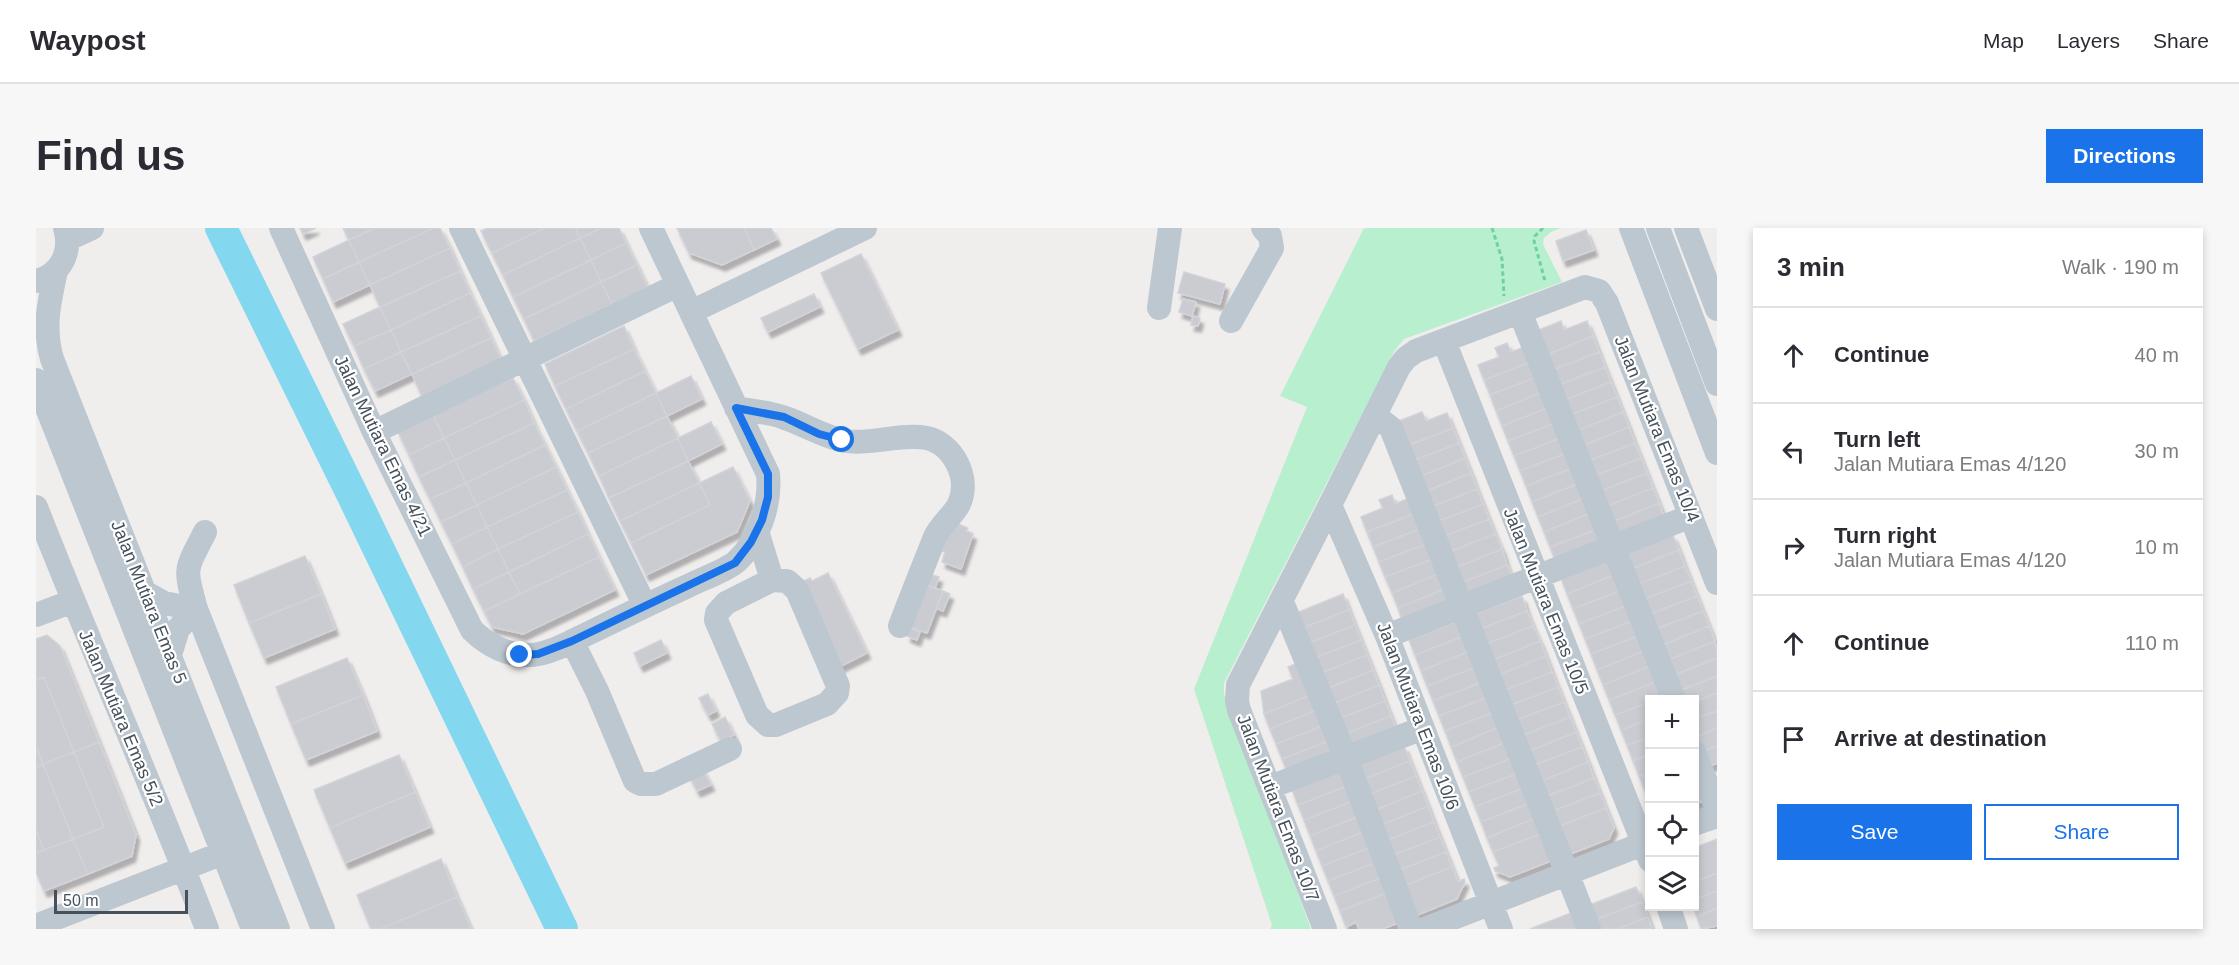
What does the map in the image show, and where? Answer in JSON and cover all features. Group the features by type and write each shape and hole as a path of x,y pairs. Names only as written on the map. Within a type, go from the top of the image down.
{"street":[{"path":"66,234 92,228"},
{"name":"Jalan Mutiara Emas 4/21","path":"281,228 374,432 472,630 485,642 520,655 538,654 572,641"},
{"path":"461,228 645,606"},
{"path":"651,228 768,474 768,491 759,526 735,563 572,641 597,691 635,780 642,784 656,784 730,749"},
{"path":"691,312 866,228"},
{"path":"1159,308 1170,228"},
{"path":"1231,321 1272,248 1270,236 1263,228"},
{"path":"1631,228 1717,453"},
{"path":"1658,228 1717,384"},
{"path":"1686,228 1717,309"},
{"name":"Jalan Mutiara Emas 5","path":"66,234 64,259 46,276 46,331 50,352 170,655 234,849 253,929"},
{"path":"374,432 678,285"},
{"name":"Jalan Mutiara Emas 10/4","path":"1551,300 1585,287 1599,291 1607,303 1717,583"},
{"path":"1411,929 1346,758 1282,602 1402,362 1411,354 1551,300"},
{"path":"1514,314 1614,547 1672,695"},
{"name":"Jalan Mutiara Emas 10/5","path":"1444,341 1536,578 1645,844"},
{"name":"Jalan Mutiara Emas 5","path":"36,380 234,849 278,929"},
{"path":"736,408 784,417 819,434 842,440 866,442 915,437 935,441 951,453 961,472 961,497 958,505 937,534 900,626"},
{"path":"1376,416 1391,428 1590,929"},
{"name":"Jalan Mutiara Emas 10/6","path":"1330,505 1387,636 1501,929"},
{"name":"Jalan Mutiara Emas 5/2","path":"36,507 207,929"},
{"path":"1387,636 1691,516"},
{"path":"759,526 772,580"},
{"path":"205,532 187,568 187,577 196,609 323,929"},
{"path":"772,580 787,581 797,590 838,686 837,693 827,704 776,725 768,725 758,715 716,620 717,613 726,603 772,580"},
{"path":"146,593 164,603 196,609"},
{"path":"36,615 73,601"},
{"name":"Jalan Mutiara Emas 10/7","path":"1282,602 1238,685 1237,701 1325,929"},
{"path":"170,655 178,629 196,609"},
{"path":"1270,787 1423,728"},
{"path":"1699,762 1717,809"},
{"path":"1699,823 1717,816"},
{"path":"36,926 234,849"},
{"path":"1425,929 1568,873 1645,850"},
{"path":"1670,911 1676,929"}],"path":[{"path":"1492,228 1502,259 1504,300 1514,314"},
{"path":"1543,228 1535,236 1534,241 1551,300"}],"green space":[{"path":"1364,228 1561,228 1544,238 1543,244 1562,282 1404,339 1395,350 1224,683 1224,694 1311,929 1270,929 1272,925 1194,689 1307,407 1280,396"}],"building":[{"path":"300,228 316,228 303,234"},
{"path":"343,228 375,228 349,240"},
{"path":"375,228 434,228 359,262 349,240"},
{"path":"434,228 440,228 450,248 370,285 359,262"},
{"path":"488,228 545,228 492,253 481,231"},
{"path":"545,228 575,228 580,238 503,275 492,253"},
{"path":"575,228 602,228 580,238"},
{"path":"602,228 619,228 626,243 591,260 580,238"},
{"path":"677,228 744,228 754,250 722,265 689,253"},
{"path":"744,228 771,228 777,239 754,250"},
{"path":"1586,230 1594,250 1563,261 1556,241"},
{"path":"580,238 591,260 513,297 503,275"},
{"path":"349,240 359,262 323,279 313,257"},
{"path":"626,243 637,265 601,282 591,260"},
{"path":"450,248 460,271 380,307 370,285"},
{"path":"861,254 898,330 858,349 821,273"},
{"path":"591,260 601,282 524,319 513,297"},
{"path":"359,262 370,285 333,302 323,279"},
{"path":"637,265 647,287 612,304 601,282"},
{"path":"460,271 470,293 391,330 380,307"},
{"path":"1184,272 1225,284 1220,304 1178,293"},
{"path":"601,282 612,304 534,341 524,319"},
{"path":"470,293 481,316 401,352 391,330"},
{"path":"814,294 820,307 768,332 761,318"},
{"path":"1183,299 1196,302 1192,316 1179,312"},
{"path":"380,307 391,330 354,346 343,324"},
{"path":"481,316 491,338 412,374 401,352"},
{"path":"1193,316 1200,318 1198,326 1191,325"},
{"path":"1561,321 1564,330 1587,321 1593,336 1544,356 1534,332"},
{"path":"624,326 634,349 555,386 545,364"},
{"path":"391,330 401,352 364,369 354,346"},
{"path":"1593,336 1599,352 1550,371 1544,356"},
{"path":"491,338 501,360 422,397 412,374"},
{"path":"1507,343 1511,352 1527,346 1533,361 1484,380 1478,365 1499,357 1495,348"},
{"path":"634,349 645,371 566,409 555,386"},
{"path":"401,352 412,374 375,391 364,369"},
{"path":"1599,352 1605,367 1556,386 1550,371"},
{"path":"1533,361 1539,376 1490,395 1484,380"},
{"path":"1605,367 1611,382 1562,401 1556,386"},
{"path":"645,371 656,393 577,431 566,409"},
{"path":"691,376 702,399 667,416 656,393"},
{"path":"1539,376 1545,391 1496,411 1490,395"},
{"path":"513,378 524,400 444,438 433,415"},
{"path":"1611,382 1617,397 1568,416 1562,401"},
{"path":"1545,391 1551,406 1502,426 1496,411"},
{"path":"656,393 667,416 588,453 577,431"},
{"path":"1617,397 1623,412 1574,432 1568,416"},
{"path":"524,400 534,423 455,460 444,438"},
{"path":"1551,406 1557,422 1508,441 1502,426"},
{"path":"1422,412 1426,421 1447,413 1453,428 1404,447 1394,423"},
{"path":"1623,412 1629,427 1580,447 1574,432"},
{"path":"433,415 444,438 409,455 398,432"},
{"path":"667,416 678,438 599,476 588,453"},
{"path":"711,422 722,444 688,461 678,438"},
{"path":"1557,422 1563,437 1514,456 1508,441"},
{"path":"534,423 545,445 466,483 455,460"},
{"path":"1629,427 1635,443 1586,462 1580,447"},
{"path":"1453,428 1459,443 1410,462 1404,447"},
{"path":"1563,437 1569,452 1520,471 1514,456"},
{"path":"444,438 455,460 419,477 409,455"},
{"path":"678,438 688,461 609,498 599,476"},
{"path":"1459,443 1465,458 1416,478 1410,462"},
{"path":"1635,443 1641,458 1592,477 1586,462"},
{"path":"545,445 556,467 477,505 466,483"},
{"path":"1569,452 1575,467 1526,486 1520,471"},
{"path":"1465,458 1471,473 1422,493 1416,478"},
{"path":"1641,458 1647,473 1598,492 1592,477"},
{"path":"455,460 466,483 430,499 419,477"},
{"path":"688,461 699,483 620,521 609,498"},
{"path":"556,467 567,490 487,527 477,505"},
{"path":"733,467 750,501 737,532 646,575 631,543 710,505 699,483"},
{"path":"1575,467 1582,482 1532,502 1526,486"},
{"path":"1471,473 1477,489 1428,508 1422,493"},
{"path":"1647,473 1653,488 1604,507 1598,492"},
{"path":"1582,482 1587,497 1538,517 1532,502"},
{"path":"466,483 477,505 441,522 430,499"},
{"path":"699,483 710,505 631,543 620,521"},
{"path":"1653,488 1659,503 1610,523 1604,507"},
{"path":"1477,489 1483,504 1434,523 1428,508"},
{"path":"567,490 578,512 498,549 487,527"},
{"path":"1392,495 1395,504 1411,497 1416,513 1367,532 1361,517 1383,508 1379,500"},
{"path":"1587,497 1593,512 1544,532 1538,517"},
{"path":"1659,503 1665,519 1616,538 1610,523"},
{"path":"1483,504 1489,519 1440,538 1434,523"},
{"path":"477,505 487,527 452,544 441,522"},
{"path":"578,512 588,534 509,572 498,549"},
{"path":"1593,512 1600,528 1550,547 1544,532"},
{"path":"1416,513 1423,528 1373,547 1367,532"},
{"path":"1489,519 1495,534 1446,553 1440,538"},
{"path":"953,522 968,528 966,531 973,534 961,569 942,562 945,552 942,551"},
{"path":"487,527 498,549 463,567 452,544"},
{"path":"1423,528 1429,543 1379,562 1373,547"},
{"path":"1600,528 1605,543 1556,562 1550,547"},
{"path":"588,534 599,557 520,594 509,572"},
{"path":"1495,534 1502,549 1452,569 1446,553"},
{"path":"1673,535 1679,550 1629,570 1623,554"},
{"path":"1429,543 1435,558 1385,577 1379,562"},
{"path":"498,549 509,572 473,589 463,567"},
{"path":"1502,549 1507,565 1458,584 1452,569"},
{"path":"1679,550 1685,566 1636,585 1629,570"},
{"path":"305,556 321,594 249,623 234,585"},
{"path":"599,557 615,590 523,634 492,627 484,611"},
{"path":"1435,558 1441,573 1392,593 1385,577"},
{"path":"1610,559 1616,574 1567,594 1561,578"},
{"path":"1507,565 1514,580 1464,599 1458,584"},
{"path":"1685,566 1691,581 1642,600 1636,585"},
{"path":"509,572 520,594 484,611 473,589"},
{"path":"828,573 867,653 839,667 798,584 810,578 812,581"},
{"path":"1441,573 1447,588 1398,608 1392,593"},
{"path":"930,574 939,577 935,588 926,585"},
{"path":"1616,574 1622,590 1573,609 1567,594"},
{"path":"1691,581 1697,596 1648,615 1642,600"},
{"path":"923,584 943,591 927,633 907,626"},
{"path":"1447,588 1453,604 1403,623 1398,608"},
{"path":"1622,590 1628,605 1579,624 1573,609"},
{"path":"943,591 950,594 943,611 936,608"},
{"path":"321,594 335,629 264,658 249,623"},
{"path":"1343,594 1349,610 1300,629 1294,614"},
{"path":"1522,596 1527,611 1478,630 1472,615"},
{"path":"1697,596 1703,611 1654,630 1648,615"},
{"path":"1628,605 1634,620 1585,639 1579,624"},
{"path":"1349,610 1355,625 1306,644 1300,629"},
{"path":"1527,611 1533,626 1484,645 1478,630"},
{"path":"1703,611 1709,626 1660,646 1654,630"},
{"path":"1634,620 1640,635 1591,654 1585,639"},
{"path":"1458,621 1464,636 1415,655 1409,640"},
{"path":"1355,625 1361,640 1312,659 1306,644"},
{"path":"1533,626 1540,641 1490,661 1484,645"},
{"path":"1709,626 1715,641 1666,661 1660,646"},
{"path":"910,628 920,632 917,640 907,636"},
{"path":"47,635 60,646 99,742 74,752 44,677 36,681 36,639"},
{"path":"1640,635 1646,650 1597,670 1591,654"},
{"path":"1464,636 1470,651 1421,671 1415,655"},
{"path":"661,640 667,653 640,666 634,653"},
{"path":"1361,640 1367,655 1318,674 1312,659"},
{"path":"1540,641 1546,656 1496,676 1490,661"},
{"path":"1715,641 1717,658 1672,676 1666,661"},
{"path":"1646,650 1652,665 1603,685 1597,670"},
{"path":"1470,651 1476,667 1427,686 1421,671"},
{"path":"1367,655 1373,670 1324,690 1318,674"},
{"path":"1546,656 1552,672 1502,691 1496,676"},
{"path":"347,658 363,695 291,724 276,687"},
{"path":"1717,658 1717,676 1678,691 1672,676"},
{"path":"1300,662 1313,694 1264,714 1261,691 1293,679 1288,667"},
{"path":"1652,665 1658,681 1609,700 1603,685"},
{"path":"1476,667 1482,682 1433,701 1427,686"},
{"path":"1373,670 1379,685 1330,705 1324,690"},
{"path":"1552,672 1558,687 1508,706 1502,691"},
{"path":"1717,676 1717,693 1699,700 1699,695 1679,695 1678,691"},
{"path":"44,677 74,752 43,764 36,746 36,681"},
{"path":"1658,681 1664,695 1645,695 1645,704 1615,715 1609,700"},
{"path":"1482,682 1488,697 1439,716 1433,701"},
{"path":"1379,685 1385,701 1336,720 1330,705"},
{"path":"1558,687 1564,702 1514,721 1508,706"},
{"path":"1717,693 1717,711 1699,717 1699,700"},
{"path":"708,694 716,711 708,715 699,698"},
{"path":"1313,694 1319,709 1270,729 1264,714"},
{"path":"363,695 377,731 306,760 291,724"},
{"path":"1488,697 1494,712 1445,731 1439,716"},
{"path":"1385,701 1391,716 1342,735 1336,720"},
{"path":"1564,702 1570,717 1521,736 1514,721"},
{"path":"1645,704 1645,721 1621,730 1615,715"},
{"path":"1319,709 1325,725 1276,744 1270,729"},
{"path":"1717,711 1717,728 1699,736 1699,717"},
{"path":"1494,712 1500,727 1451,747 1445,731"},
{"path":"1391,716 1397,731 1348,750 1342,735"},
{"path":"725,717 734,735 721,741 712,724"},
{"path":"1570,717 1576,732 1527,752 1521,736"},
{"path":"1645,721 1645,739 1627,745 1621,730"},
{"path":"1325,725 1331,740 1282,759 1276,744"},
{"path":"1500,727 1506,742 1457,762 1451,747"},
{"path":"1717,728 1717,746 1702,751 1699,736"},
{"path":"1576,732 1582,747 1532,766 1527,752"},
{"path":"1645,739 1645,756 1633,761 1627,745"},
{"path":"1331,740 1337,755 1288,774 1282,759"},
{"path":"99,742 136,835 132,856 88,874 73,839 104,827 74,752"},
{"path":"1506,742 1512,758 1463,777 1457,762"},
{"path":"36,746 43,764 36,767"},
{"path":"1404,746 1410,761 1361,780 1355,765"},
{"path":"1717,746 1717,763 1708,767 1702,751"},
{"path":"1582,747 1588,762 1539,782 1532,766"},
{"path":"74,752 104,827 73,839 43,764"},
{"path":"399,755 415,792 330,828 314,790"},
{"path":"1645,756 1645,774 1639,776 1633,761"},
{"path":"1512,758 1518,773 1469,792 1463,777"},
{"path":"1410,761 1416,776 1367,795 1361,780"},
{"path":"1588,762 1594,778 1545,797 1539,782"},
{"path":"43,764 73,839 44,850 36,830 36,767"},
{"path":"701,766 711,785 697,791 688,773"},
{"path":"1341,771 1347,786 1298,805 1292,790"},
{"path":"1518,773 1524,788 1475,807 1469,792"},
{"path":"1645,774 1645,791 1639,776"},
{"path":"1416,776 1422,791 1373,811 1367,795"},
{"path":"1594,778 1600,793 1550,812 1545,797"},
{"path":"1699,784 1706,800 1699,802"},
{"path":"1347,786 1353,801 1304,820 1298,805"},
{"path":"1524,788 1530,803 1481,822 1475,807"},
{"path":"1422,791 1428,806 1379,826 1373,811"},
{"path":"415,792 430,827 345,863 330,828"},
{"path":"1600,793 1606,808 1557,827 1550,812"},
{"path":"1353,801 1359,816 1310,836 1304,820"},
{"path":"1530,803 1536,818 1487,838 1481,822"},
{"path":"1428,806 1434,822 1385,841 1379,826"},
{"path":"1606,808 1614,828 1609,839 1568,855 1557,827"},
{"path":"1359,816 1365,831 1316,851 1310,836"},
{"path":"1536,818 1543,833 1493,852 1487,838"},
{"path":"1434,822 1440,837 1391,856 1385,841"},
{"path":"36,830 44,850 36,853"},
{"path":"1365,831 1371,847 1322,866 1316,851"},
{"path":"1543,833 1553,860 1510,877 1495,871 1494,868 1499,866 1493,852"},
{"path":"1440,837 1446,852 1397,871 1391,856"},
{"path":"73,839 88,874 44,891 36,872 36,853"},
{"path":"1717,839 1717,873 1699,880 1699,857 1699,846"},
{"path":"1371,847 1377,862 1328,881 1322,866"},
{"path":"1446,852 1452,867 1403,886 1397,871"},
{"path":"441,859 457,897 380,929 371,929 357,895"},
{"path":"1377,862 1383,877 1334,896 1328,881"},
{"path":"1452,867 1458,882 1464,879 1465,882 1457,899 1415,916 1403,886"},
{"path":"1717,873 1717,891 1699,898 1699,880"},
{"path":"1383,877 1389,892 1340,911 1334,896"},
{"path":"1636,887 1642,902 1592,921 1587,906"},
{"path":"1717,891 1717,908 1697,917 1695,911 1699,911 1699,898"},
{"path":"1389,892 1401,922 1382,929 1359,929 1356,922 1346,927 1340,911"},
{"path":"457,897 471,929 380,929"},
{"path":"1642,902 1648,917 1617,929 1596,929 1592,921"},
{"path":"1717,908 1717,926 1701,929 1697,917"},
{"path":"1576,911 1582,926 1575,929 1530,929"},
{"path":"1648,917 1652,929 1617,929"}],"waterway":[{"path":"221,228 562,929"}],"route":[{"path":"520,655 538,654 572,641 735,563 744,553 766,509 769,485 768,474 736,408 784,417 819,434 842,440"}]}
